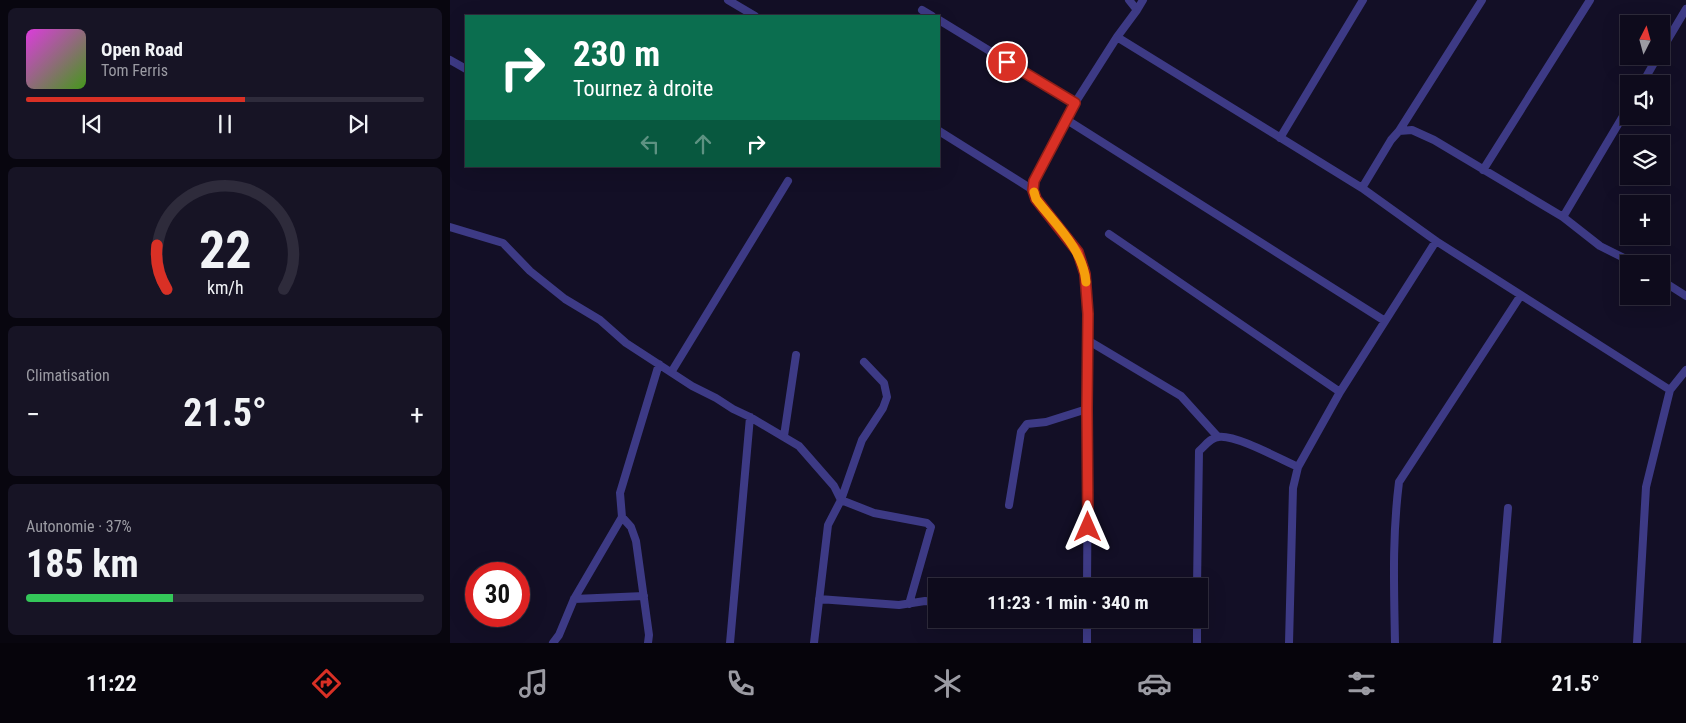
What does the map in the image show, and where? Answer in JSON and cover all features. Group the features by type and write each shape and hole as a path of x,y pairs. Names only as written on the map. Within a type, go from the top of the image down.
{"street":[{"path":"728,0 752,15"},
{"path":"1129,0 1137,10"},
{"path":"1087,578 1088,314 1085,274 1078,252 1036,199 1033,190 1034,181 1075,103 1142,0"},
{"path":"1280,138 1363,0"},
{"path":"1362,188 1482,0"},
{"path":"1483,170 1590,0"},
{"path":"1670,36 1686,9"},
{"path":"922,10 930,15"},
{"path":"940,21 1075,103"},
{"path":"1117,37 1362,188 1436,241 1670,390"},
{"path":"450,60 465,68"},
{"path":"1067,120 1385,321"},
{"path":"1563,217 1620,121"},
{"path":"1399,131 1412,130 1434,140 1563,217 1600,246 1620,256"},
{"path":"940,132 1033,190"},
{"path":"672,371 788,181"},
{"path":"450,227 503,243 530,271 565,299 600,320 626,343 672,371 692,386 799,446 834,486 841,500 874,513 927,523 930,527 908,604"},
{"path":"1109,234 1340,392"},
{"path":"1289,643 1293,488 1298,467 1340,392 1436,241"},
{"path":"1670,286 1686,296"},
{"path":"1395,643 1393,554 1394,519 1399,482 1521,294"},
{"path":"1088,341 1180,396 1218,437"},
{"path":"784,436 796,355"},
{"path":"814,643 828,525 841,500 862,440 883,408 887,397 884,383 864,362"},
{"path":"553,643 559,635 574,599 622,517 620,493 659,364"},
{"path":"1637,643 1646,487 1670,390 1686,370"},
{"path":"1008,505 1021,432 1027,424 1046,422 1087,409"},
{"path":"730,643 750,417"},
{"path":"1198,578 1199,451 1211,439 1232,437 1298,467"},
{"path":"1497,643 1508,508"},
{"path":"622,517 631,527 636,541 649,635 648,643"},
{"path":"574,599 644,596"},
{"path":"819,599 899,605 928,601"},
{"path":"1087,628 1087,643"},
{"path":"1197,628 1197,643"}],"slow traffic":[{"path":"1034,192 1036,199 1078,252 1086,282"}],"route":[{"path":"1007,62 1075,103 1034,181 1033,190 1036,199 1078,252 1085,274 1088,314 1088,527"}]}
